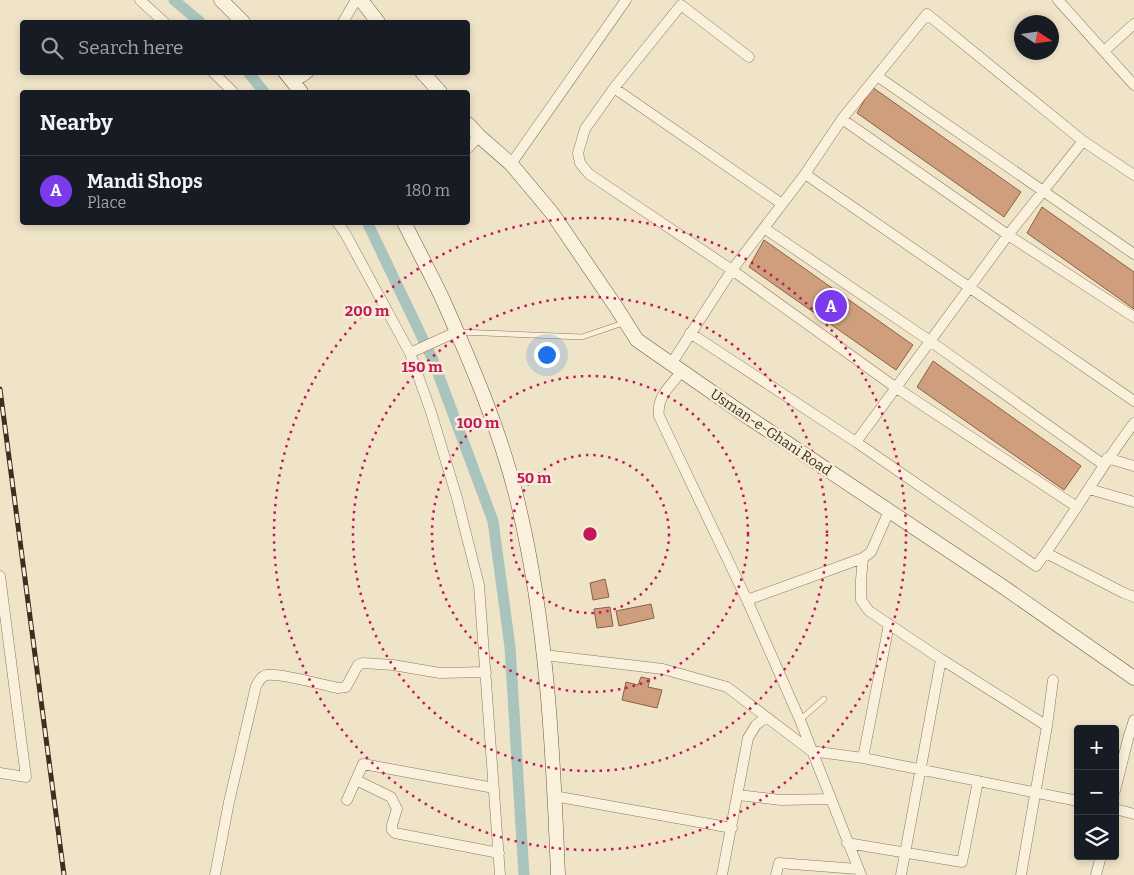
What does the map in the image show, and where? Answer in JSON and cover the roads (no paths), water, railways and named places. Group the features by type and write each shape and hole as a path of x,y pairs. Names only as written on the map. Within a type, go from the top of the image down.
{"main road":[{"path":"221,0 241,20"},
{"path":"361,0 376,20"},
{"path":"425,75 438,90"},
{"path":"288,76 300,90"},
{"name":"Usman-e-Ghani Road","path":"470,126 512,164 552,213 637,340 999,584 1134,678"},
{"path":"406,225 443,300 469,359 494,426 515,494 528,546 539,606 544,655 558,875"}],"street":[{"path":"140,0 162,20"},
{"path":"345,20 356,0"},
{"path":"512,164 626,0"},
{"path":"1058,0 1134,85"},
{"path":"749,57 681,5 614,88 585,129 578,153 580,163 589,174 732,270 895,386 1077,507"},
{"path":"860,872 811,752 800,720 747,600 659,416 658,407 661,398 690,333 732,270 805,174 842,119 927,14 1083,141 1134,175"},
{"path":"1104,51 1134,24"},
{"path":"216,75 231,90"},
{"path":"288,76 303,77 305,75"},
{"path":"877,76 1134,254"},
{"path":"614,88 782,204"},
{"path":"842,119 1008,235 1134,317"},
{"path":"470,146 479,136"},
{"path":"856,442 895,386 970,289 1008,235 1083,141"},
{"path":"805,174 1134,401"},
{"path":"339,225 412,352 457,498 478,585 500,875"},
{"path":"764,228 1106,461 1134,466"},
{"path":"412,352 456,332"},
{"path":"690,333 856,442 1036,566 1106,461 1134,423"},
{"path":"1089,488 1134,502"},
{"path":"747,600 864,558 871,552 889,510"},
{"path":"1046,553 1134,597"},
{"path":"864,558 861,600 869,611 1047,726"},
{"path":"0,576 26,777 0,773"},
{"path":"863,758 888,624"},
{"path":"544,655 663,669 727,687 811,752 863,758 1074,800"},
{"path":"901,875 941,659"},
{"path":"215,875 229,802 256,686 260,679 268,675 346,688 358,665 362,663 393,665 440,673 486,672"},
{"path":"1021,875 1047,726 1053,680"},
{"path":"722,875 748,738 756,725 765,718"},
{"path":"1119,775 1134,720"},
{"path":"347,800 363,764 494,788"},
{"path":"356,780 391,797 397,809 392,825 392,830 395,833 499,853"},
{"path":"847,843 962,862 978,781"},
{"path":"738,795 781,800 831,799"},
{"path":"554,796 732,828"},
{"path":"1119,810 1134,814"},
{"path":"1096,875 1100,860"},
{"path":"776,875 779,863 860,872"}],"lane":[{"path":"456,332 582,337 626,322"},
{"path":"800,720 824,699"}],"waterway":[{"path":"174,0 198,20"},
{"path":"250,75 262,90"},
{"path":"368,225 433,360 493,521 510,647 524,875"}],"railway":[{"path":"0,389 64,875"}],"place":[{"name":"Mandi Shops","path":"831,306"}]}
